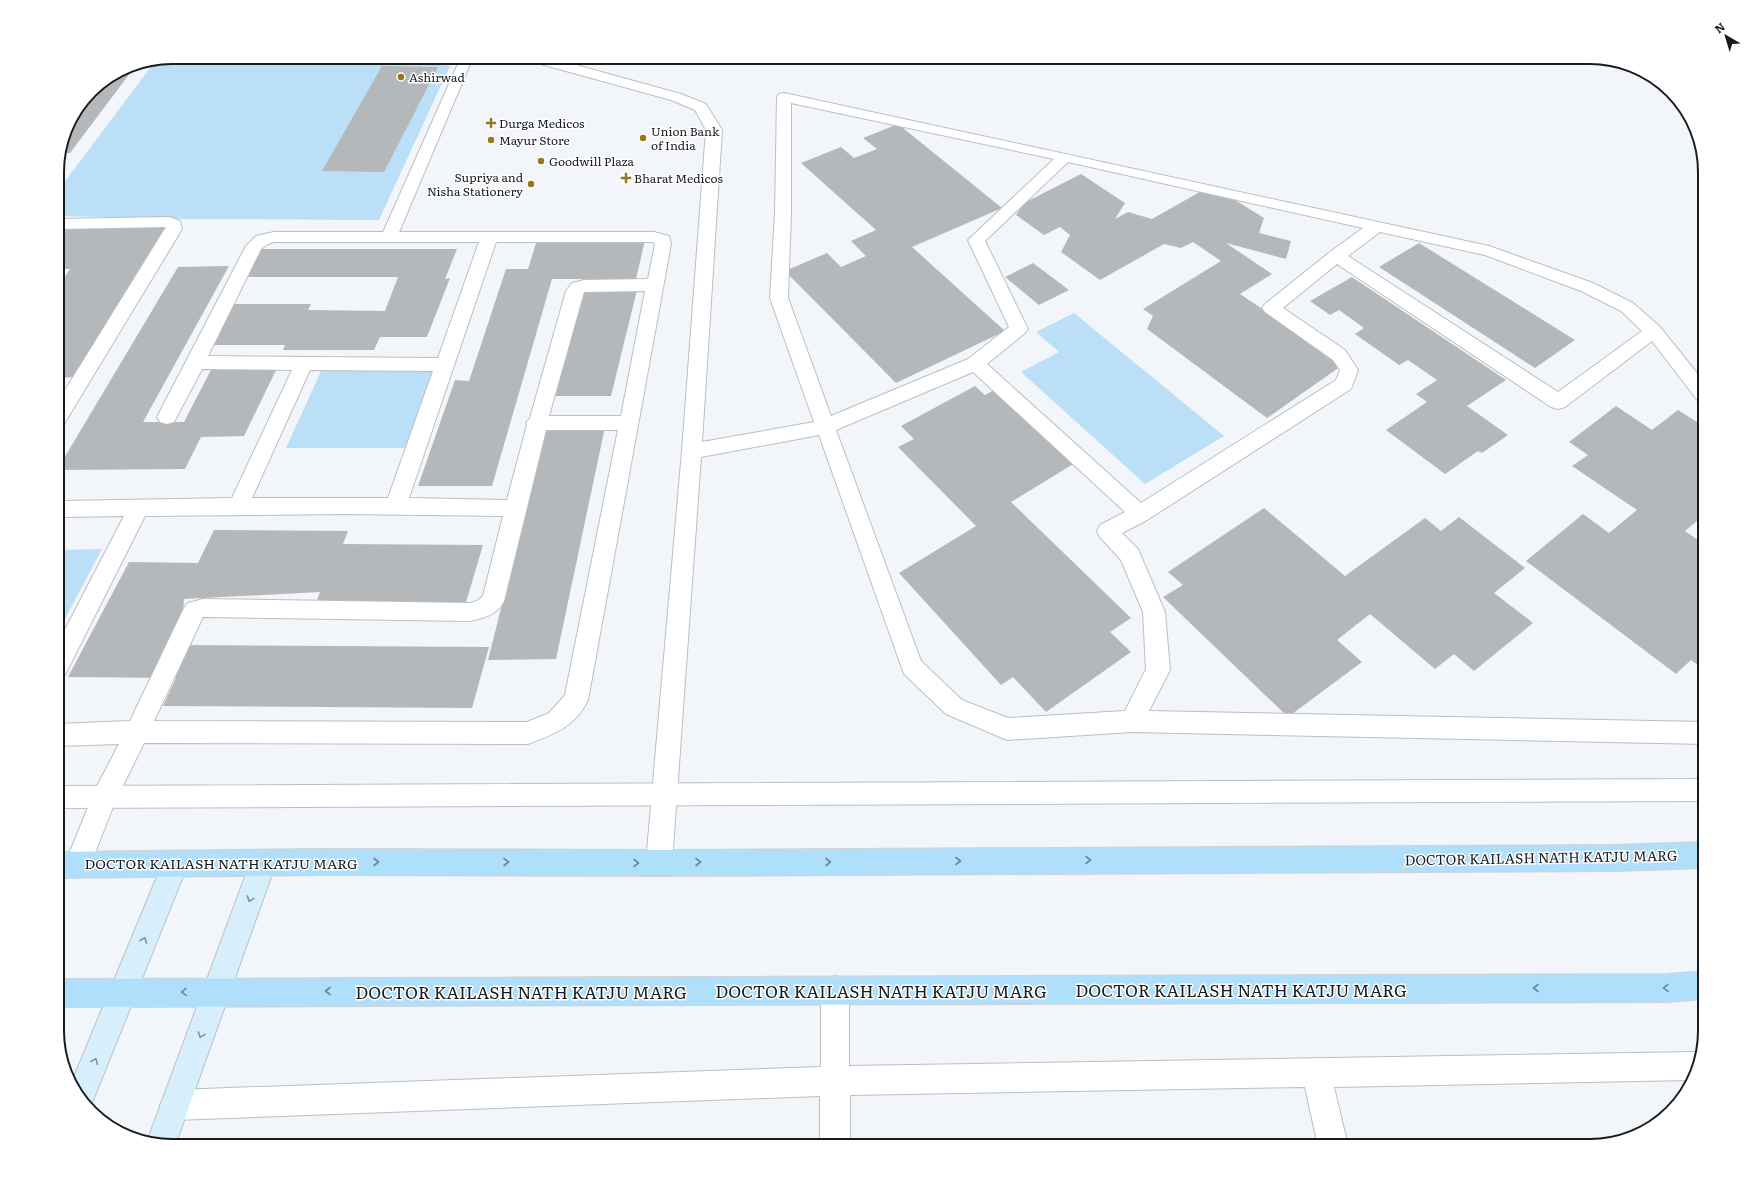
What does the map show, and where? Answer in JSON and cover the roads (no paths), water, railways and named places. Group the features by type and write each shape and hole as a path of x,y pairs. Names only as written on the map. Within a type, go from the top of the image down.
{"main road":[{"name":"DOCTOR KAILASH NATH KATJU MARG","path":"68,865 1615,858 1698,855"},
{"name":"DOCTOR KAILASH NATH KATJU MARG","path":"64,993 1668,988 1698,986"}],"street":[{"path":"556,64 676,97 701,107 714,130 692,452 666,794 659,863"},
{"path":"1698,387 1654,331 1627,307 1587,287 1489,251 1065,157 784,97 783,213 779,298 912,667 954,707 1007,729 1132,722 1698,733"},
{"path":"692,452 825,427 975,364 1019,329 976,240 1065,157"},
{"path":"64,224 169,222 174,225 174,229 64,407"},
{"path":"1132,722 1158,670 1154,612 1130,555 1107,531 1140,514 1344,384 1349,370 1339,354 1271,308 1336,256 1376,227"},
{"path":"64,735 137,732 528,733 557,721 576,700 663,244 662,240 659,238 274,237 262,240 254,246 167,417"},
{"path":"396,505 489,238"},
{"path":"1336,256 1558,402 1654,331"},
{"path":"68,865 104,798 192,615 196,610 203,608 470,612 483,609 492,601 536,423 575,291 578,287 584,286 655,285"},
{"path":"196,362 444,364"},
{"path":"239,505 304,363"},
{"path":"975,364 1140,514"},
{"path":"536,423 629,423"},
{"path":"64,508 239,505 396,505 514,508"},
{"path":"64,654 139,507"},
{"path":"163,1138 263,863"},
{"path":"82,1091 175,864"},
{"path":"835,1139 836,990"},
{"path":"175,1104 836,1081 1692,1066"},
{"path":"1316,1072 1331,1139"}],"lane":[{"path":"389,237 463,64"},
{"path":"64,797 1698,790"}],"place":[{"name":"Ashirwad","path":"401,77"},
{"name":"Durga Medicos","path":"491,123"},
{"name":"Union Bank of India","path":"643,138"},
{"name":"Mayur Store","path":"491,140"},
{"name":"Goodwill Plaza","path":"541,161"},
{"name":"Bharat Medicos","path":"626,178"},
{"name":"Supriya and Nisha Stationery","path":"531,184"}]}
